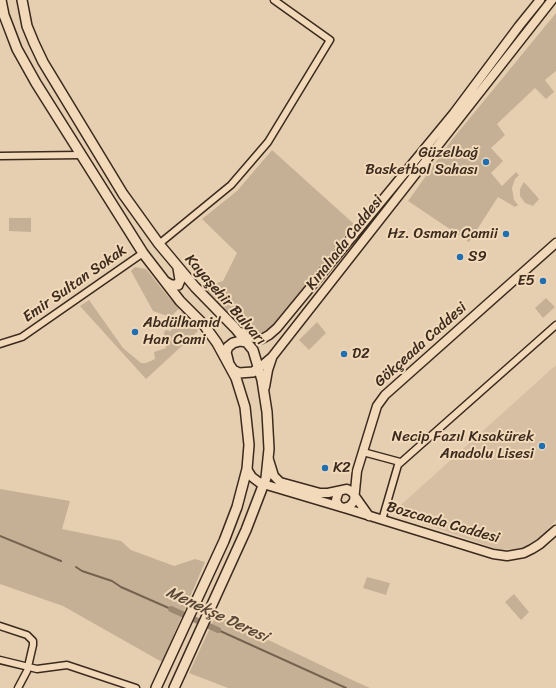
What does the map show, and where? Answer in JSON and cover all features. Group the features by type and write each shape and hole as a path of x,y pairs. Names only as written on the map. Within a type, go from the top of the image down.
{"main road":[{"path":"1,0 2,14 36,83 143,253 180,301 204,325 218,343 240,389 245,407 249,446 247,469 234,517 156,688"},
{"name":"Kayaşehir Bulvarı","path":"22,0 28,26 43,62 123,194 158,244 195,287 247,342 253,350 259,368 267,412 268,459 264,484 246,530 174,688"},
{"name":"Kınalıada Caddesi","path":"262,339 277,328 454,113 540,0"},
{"name":"Kınalıada Caddesi","path":"259,368 272,357 552,0"},
{"path":"110,202 113,191 118,191 123,194"},
{"name":"Gökçeada Caddesi","path":"354,495 358,471 377,406 385,394 556,243"},
{"path":"162,278 172,286 178,285 180,280 177,266"},
{"path":"235,328 245,336 262,339"},
{"path":"259,368 253,372 244,374 239,373 233,370 229,364 226,352 228,347 233,343 262,339"},
{"path":"264,394 265,379 272,357"},
{"path":"268,459 274,476 280,482 320,493 339,492 347,489 354,495 369,516"},
{"path":"247,469 252,477 264,484"},
{"name":"Bozcaada Caddesi","path":"264,484 493,554 507,556 524,553 540,544 556,530"},
{"path":"258,499 268,490 275,487"},
{"path":"339,492 336,500 341,507 350,506 354,501 354,495"}],"street":[{"path":"158,244 231,184 268,142 330,40 274,0"},
{"path":"0,156 80,155"},
{"name":"Emir Sultan Sokak","path":"0,344 22,337 143,253"},
{"path":"382,520 400,462 556,325"},
{"path":"363,452 400,462"},
{"path":"0,626 27,635 33,641 28,667 18,688"},
{"path":"0,660 37,669 67,665 136,688"}],"shaded area":[{"path":"556,13 556,71 545,80 554,92 546,99 535,88 497,124 505,135 491,148 503,161 491,173 502,186 516,172 519,175 515,179 512,188 514,200 518,205 515,207 498,197 469,242 408,201 451,141"},
{"path":"272,150 354,224 289,309 266,333 257,335 235,321 204,287 223,281 237,253 202,219 237,191"},
{"path":"524,182 539,199 533,206 525,203 520,196 520,189"},
{"path":"9,218 31,218 31,232 9,231"},
{"path":"135,267 146,269 170,299 180,308 170,317 153,311 131,271"},
{"path":"546,298 555,307 543,318 535,308"},
{"path":"89,300 123,348 141,363 146,363 155,359 154,352 166,348 164,332 166,330 171,331 172,329 169,324 183,311 198,331 146,379 80,306"},
{"path":"317,322 326,333 309,350 299,340"},
{"path":"556,365 556,520 541,537 528,546 522,548 500,550 392,513"},
{"path":"0,489 70,501 62,529 121,541 131,550 174,566 195,559 205,562 162,662 63,606 0,584"},
{"path":"367,577 390,583 386,595 363,588"},
{"path":"514,594 529,612 521,620 505,602"},
{"path":"216,615 370,688 228,688 189,673"}],"waterway":[{"name":"Menekşe Deresi","path":"0,536 61,561"},
{"name":"Menekşe Deresi","path":"76,567 82,571 112,581 121,587 171,609"},
{"name":"Menekşe Deresi","path":"171,609 218,630"},
{"name":"Menekşe Deresi","path":"218,630 346,688"}],"place":[{"name":"Güzelbağ Basketbol Sahası","path":"486,162"},
{"name":"Hz. Osman Camii","path":"506,234"},
{"name":"S9","path":"460,257"},
{"name":"E5","path":"543,281"},
{"name":"Abdülhamid Han Cami","path":"135,332"},
{"name":"D2","path":"344,354"},
{"name":"Necip Fazıl Kısakürek Anadolu Lisesi","path":"542,446"},
{"name":"K2","path":"325,468"}]}
